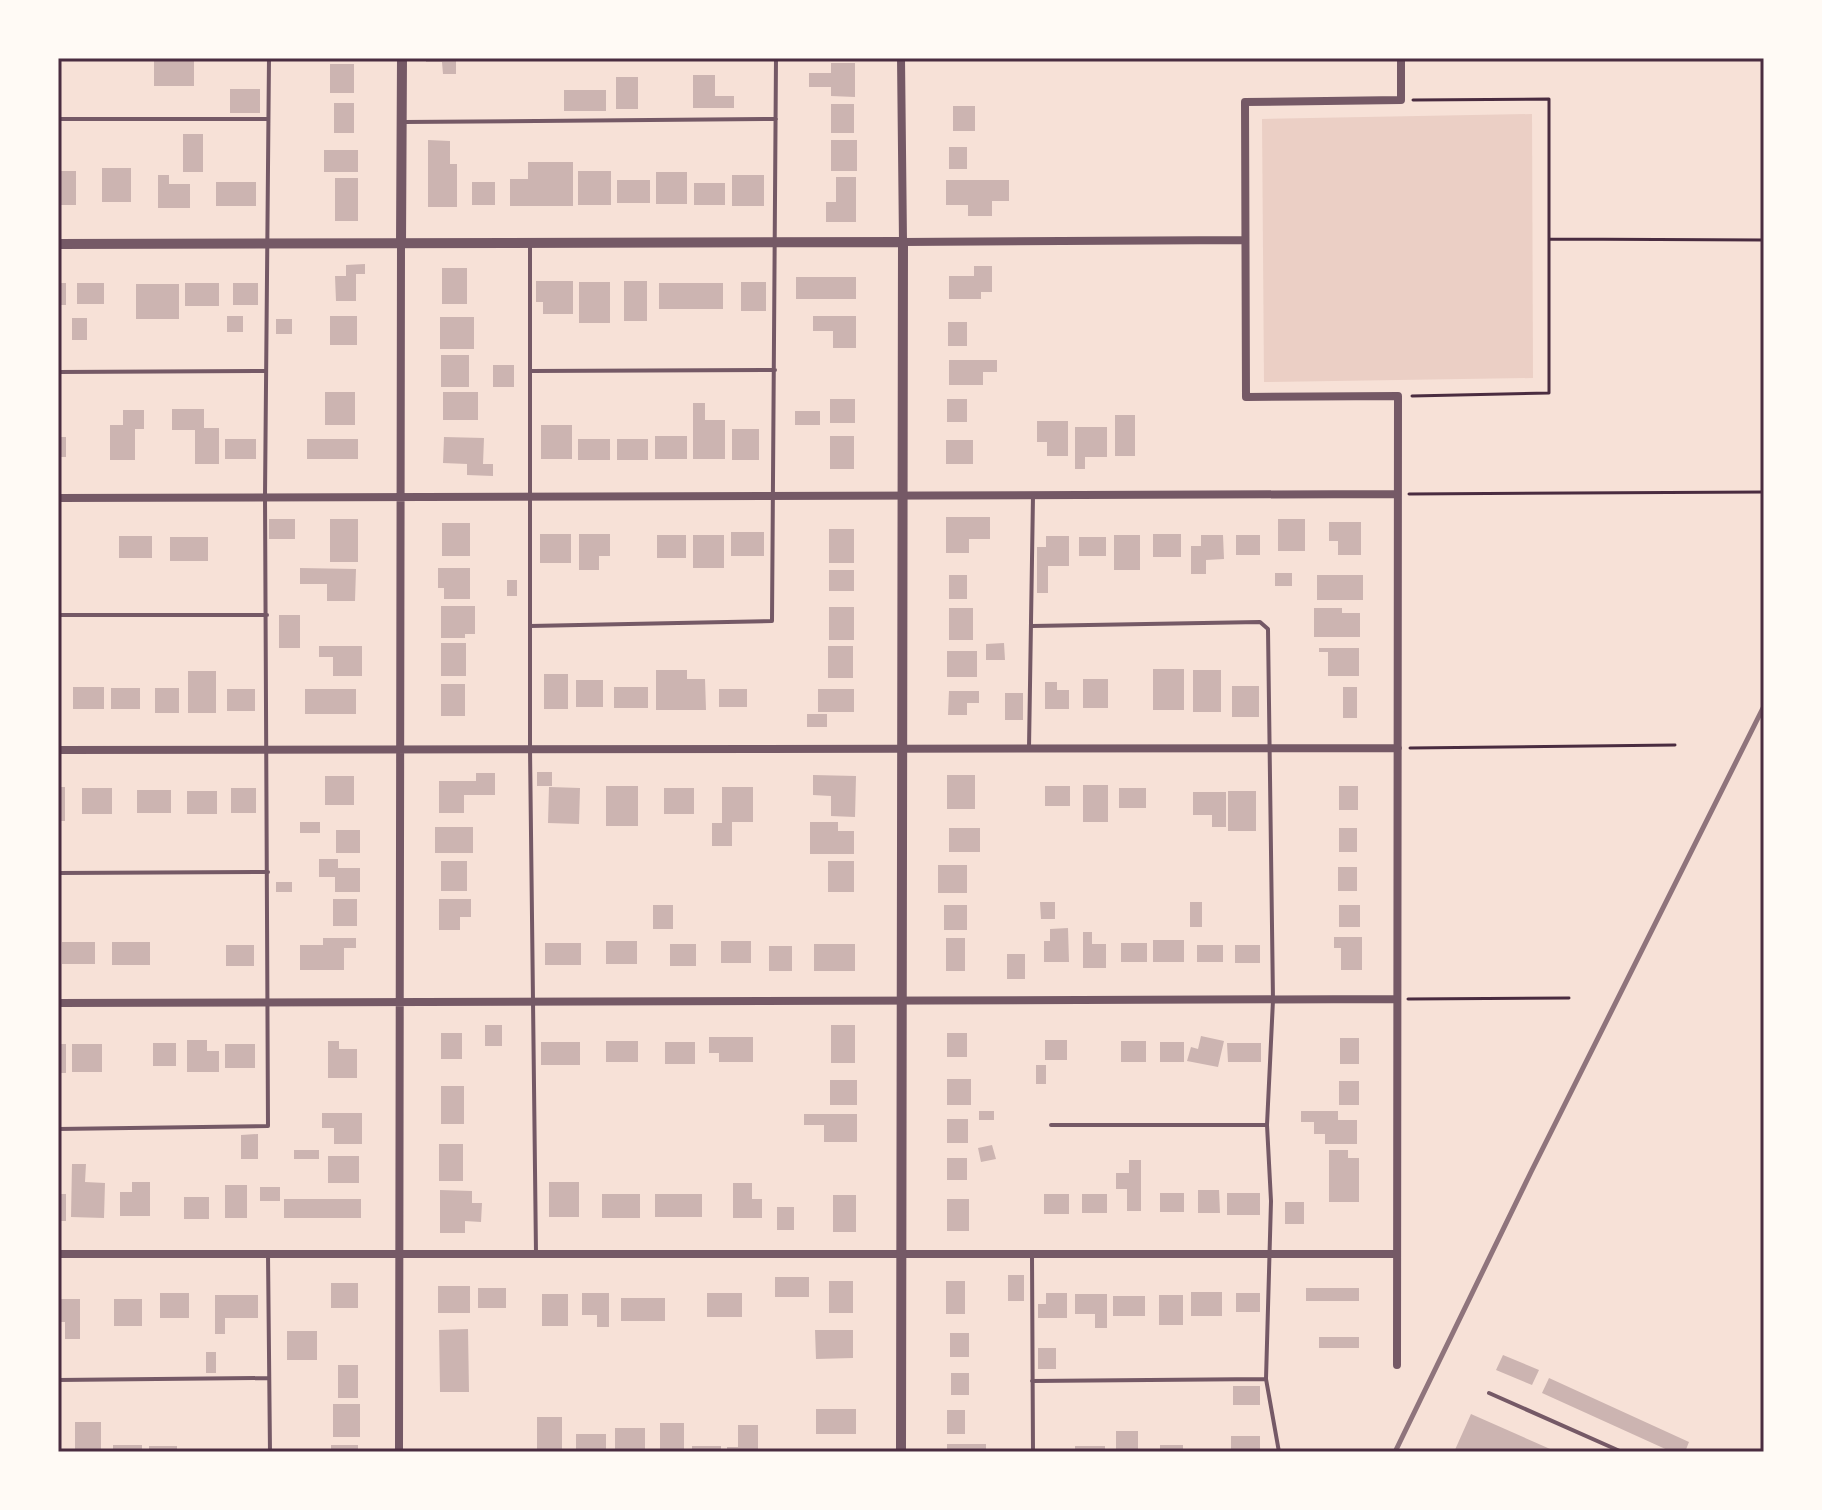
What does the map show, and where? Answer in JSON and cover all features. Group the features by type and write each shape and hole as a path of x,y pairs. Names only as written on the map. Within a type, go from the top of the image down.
{"street":[{"path":"399,1452 402,58"},
{"path":"901,58 904,496 901,1452"},
{"path":"1397,1365 1398,396 1246,397 1245,102 1401,100 1401,58"},
{"path":"58,244 1245,240"},
{"path":"58,498 1397,494"},
{"path":"58,750 1398,748"},
{"path":"58,1003 1397,999"},
{"path":"58,1254 1397,1254"}],"lane":[{"path":"58,1129 268,1126 265,496 269,58"},
{"path":"530,626 772,621 776,58"},
{"path":"58,119 268,119"},
{"path":"402,122 776,119"},
{"path":"530,244 530,749 536,1255"},
{"path":"531,371 775,370"},
{"path":"58,372 266,371"},
{"path":"1029,748 1033,496"},
{"path":"58,615 267,615"},
{"path":"1032,626 1260,622 1268,629 1273,1000 1267,1125 1271,1255 1266,1379 1279,1452"},
{"path":"58,873 268,872"},
{"path":"1051,1125 1267,1125"},
{"path":"268,1254 270,1452"},
{"path":"1032,1255 1033,1452"},
{"path":"58,1380 269,1378"},
{"path":"1032,1381 1266,1379"},
{"path":"1489,1393 1622,1452"}],"path":[{"path":"1398,396 1549,393 1549,99 1401,100"},
{"path":"1550,239 1764,240"},
{"path":"1397,494 1764,492"},
{"path":"1398,748 1675,745"},
{"path":"1397,999 1569,998"}],"shaded area":[{"path":"1532,114 1533,378 1264,382 1262,119"}],"building":[{"path":"154,58 194,58 194,86 154,86"},
{"path":"426,58 456,58 456,74 443,74 442,62 426,62"},
{"path":"831,63 855,63 855,97 831,96 831,87 809,87 809,73 831,73"},
{"path":"330,64 354,64 354,93 330,93"},
{"path":"693,75 715,75 715,96 734,96 734,108 693,108"},
{"path":"616,77 638,77 638,109 616,109"},
{"path":"230,89 260,89 260,113 230,113"},
{"path":"564,90 606,90 606,111 564,111"},
{"path":"334,103 354,103 354,133 334,133"},
{"path":"831,104 854,104 854,133 831,133"},
{"path":"953,106 975,106 975,131 953,131"},
{"path":"183,134 203,134 203,172 183,172"},
{"path":"428,140 450,141 450,164 457,164 457,207 428,207"},
{"path":"831,140 857,140 857,171 831,171"},
{"path":"949,147 967,147 967,169 949,169"},
{"path":"324,150 358,150 358,172 324,172"},
{"path":"528,162 573,162 573,206 510,206 510,179 528,179"},
{"path":"102,168 131,168 131,202 102,202"},
{"path":"58,171 76,171 76,205 58,205"},
{"path":"578,171 611,171 611,205 578,205"},
{"path":"656,172 687,172 687,204 656,204"},
{"path":"158,175 169,175 169,184 190,184 190,208 158,208"},
{"path":"732,175 764,175 764,206 732,206"},
{"path":"836,177 856,177 856,222 826,222 826,202 836,202"},
{"path":"335,178 358,178 358,221 335,221"},
{"path":"617,180 650,180 650,203 617,203"},
{"path":"946,180 1009,180 1009,201 992,201 992,216 968,216 968,205 946,205"},
{"path":"216,182 256,182 256,206 216,206"},
{"path":"472,182 495,182 495,205 472,205"},
{"path":"694,183 725,183 725,205 694,205"},
{"path":"365,264 365,274 356,274 356,301 336,301 335,276 346,276 346,265"},
{"path":"974,266 992,266 992,292 981,292 981,299 949,299 949,276 974,276"},
{"path":"442,268 467,268 467,304 442,304"},
{"path":"796,277 856,277 856,299 796,299"},
{"path":"536,281 573,281 573,314 543,314 543,302 536,302"},
{"path":"624,281 647,281 647,321 624,321"},
{"path":"579,282 610,282 610,323 579,323"},
{"path":"741,282 766,282 766,311 741,311"},
{"path":"58,283 66,283 66,305 58,305"},
{"path":"77,283 104,283 104,304 77,304"},
{"path":"185,283 219,283 219,306 185,306"},
{"path":"233,283 258,283 258,305 233,305"},
{"path":"659,283 723,283 723,309 659,309"},
{"path":"136,284 179,284 179,319 136,319"},
{"path":"227,316 243,316 243,332 227,332"},
{"path":"330,316 357,316 357,345 330,345"},
{"path":"813,316 856,316 856,348 833,348 833,331 813,331"},
{"path":"440,317 474,317 474,349 440,349"},
{"path":"72,318 87,318 87,340 72,340"},
{"path":"276,319 292,319 292,334 276,334"},
{"path":"948,322 967,322 967,346 948,346"},
{"path":"441,355 469,355 469,387 441,387"},
{"path":"949,360 997,360 997,372 983,372 983,385 949,385"},
{"path":"493,365 514,365 514,387 493,387"},
{"path":"325,392 355,392 355,425 325,425"},
{"path":"443,392 478,392 478,420 443,420"},
{"path":"830,399 855,399 855,423 830,423"},
{"path":"947,399 967,399 967,422 947,422"},
{"path":"693,403 705,403 705,420 725,420 725,459 693,459"},
{"path":"172,409 204,409 204,428 219,428 219,464 195,464 195,430 172,430"},
{"path":"123,410 144,410 144,429 135,429 135,460 110,460 110,425 123,425"},
{"path":"795,411 820,411 820,425 795,425"},
{"path":"1115,415 1135,415 1135,456 1115,456"},
{"path":"1037,421 1068,421 1068,456 1047,456 1047,442 1037,442"},
{"path":"541,425 572,425 572,459 541,459"},
{"path":"1075,427 1107,427 1107,457 1085,457 1085,469 1075,469"},
{"path":"732,429 759,429 759,460 732,460"},
{"path":"655,436 687,436 687,459 655,459"},
{"path":"830,436 854,436 854,469 830,469"},
{"path":"58,437 66,437 66,457 58,457"},
{"path":"444,437 484,438 483,464 493,464 493,476 467,475 467,464 443,463"},
{"path":"225,439 256,439 256,459 225,459"},
{"path":"307,439 358,439 358,459 307,459"},
{"path":"578,439 610,439 610,460 578,460"},
{"path":"617,439 648,439 648,460 617,460"},
{"path":"946,440 973,440 973,464 946,464"},
{"path":"946,517 990,517 990,539 969,539 969,553 946,553"},
{"path":"269,519 295,519 295,539 269,539"},
{"path":"330,519 358,519 358,562 330,562"},
{"path":"1278,519 1305,519 1305,551 1278,551"},
{"path":"1329,522 1361,522 1361,555 1338,555 1338,541 1329,541"},
{"path":"442,523 470,523 470,556 442,556"},
{"path":"829,529 854,529 854,563 829,563"},
{"path":"731,532 764,532 764,556 731,556"},
{"path":"540,534 571,534 571,563 540,563"},
{"path":"579,534 610,534 610,556 599,556 599,570 579,570"},
{"path":"1153,534 1181,534 1181,557 1153,557"},
{"path":"657,535 686,535 686,558 657,558"},
{"path":"693,535 724,535 724,568 693,568"},
{"path":"1114,535 1140,535 1140,570 1114,570"},
{"path":"1201,535 1223,535 1224,559 1206,560 1206,574 1191,574 1191,546 1201,546"},
{"path":"1236,535 1260,535 1260,555 1236,555"},
{"path":"119,536 152,536 152,558 119,558"},
{"path":"1046,536 1069,536 1069,566 1048,566 1048,593 1037,593 1037,547 1046,547"},
{"path":"170,537 208,537 208,561 170,561"},
{"path":"1079,537 1106,537 1106,556 1079,556"},
{"path":"300,568 356,569 355,601 327,601 327,584 300,584"},
{"path":"438,568 470,568 470,599 444,599 444,588 438,588"},
{"path":"829,570 854,570 854,591 829,591"},
{"path":"1275,573 1292,573 1292,586 1275,586"},
{"path":"949,575 967,575 967,599 949,599"},
{"path":"1317,575 1363,575 1363,600 1317,600"},
{"path":"507,580 517,580 517,596 507,596"},
{"path":"441,606 475,606 475,634 465,634 465,638 441,638"},
{"path":"829,607 854,607 854,640 829,640"},
{"path":"949,608 973,608 973,640 949,640"},
{"path":"1314,608 1342,608 1342,613 1360,613 1360,637 1314,637"},
{"path":"279,615 300,615 300,648 279,648"},
{"path":"441,643 466,643 466,676 441,676"},
{"path":"1004,643 1005,660 986,660 986,644"},
{"path":"319,646 362,646 362,676 333,676 333,657 319,657"},
{"path":"828,646 853,646 853,678 828,678"},
{"path":"1319,648 1359,648 1359,676 1328,676 1328,652 1319,652"},
{"path":"947,651 977,651 977,677 947,677"},
{"path":"1153,669 1184,669 1184,710 1153,710"},
{"path":"656,670 687,670 687,679 705,679 706,710 656,710"},
{"path":"1193,670 1221,670 1221,712 1193,712"},
{"path":"188,671 216,671 216,713 188,713"},
{"path":"544,674 568,674 568,709 544,709"},
{"path":"1083,679 1108,679 1108,708 1083,708"},
{"path":"576,680 603,680 603,707 576,707"},
{"path":"1045,682 1057,682 1057,690 1069,690 1069,709 1045,709"},
{"path":"441,684 465,684 465,716 441,716"},
{"path":"1232,686 1259,686 1259,717 1232,717"},
{"path":"73,687 104,687 104,709 73,709"},
{"path":"614,687 648,687 648,708 614,708"},
{"path":"1343,687 1357,687 1357,718 1343,718"},
{"path":"111,688 140,688 140,709 111,709"},
{"path":"155,688 179,688 179,713 155,713"},
{"path":"227,689 255,689 255,711 227,711"},
{"path":"305,689 356,689 356,714 305,714"},
{"path":"719,689 747,689 747,707 719,707"},
{"path":"818,689 854,689 854,712 818,712"},
{"path":"949,691 979,691 979,703 967,703 967,715 948,715"},
{"path":"1005,693 1023,693 1023,720 1005,720"},
{"path":"807,714 827,714 827,727 807,727"},
{"path":"537,772 552,772 552,786 537,786"},
{"path":"476,773 495,773 495,795 464,795 464,813 439,813 439,781 476,781"},
{"path":"813,775 856,776 855,817 831,816 831,796 813,795"},
{"path":"947,775 975,775 975,809 947,809"},
{"path":"325,776 354,776 354,805 325,805"},
{"path":"1083,785 1108,785 1108,822 1083,822"},
{"path":"606,786 638,786 638,826 606,826"},
{"path":"1045,786 1070,786 1070,806 1045,806"},
{"path":"1339,786 1358,786 1358,810 1339,810"},
{"path":"58,787 65,787 65,821 58,821"},
{"path":"549,787 580,788 579,824 548,823"},
{"path":"722,787 753,787 753,822 732,822 732,846 712,846 712,823 722,823"},
{"path":"82,788 112,788 112,814 82,814"},
{"path":"231,788 256,788 256,813 231,813"},
{"path":"664,788 694,788 694,814 664,814"},
{"path":"1119,788 1146,788 1146,808 1119,808"},
{"path":"137,790 171,790 171,813 137,813"},
{"path":"187,791 217,791 217,814 187,814"},
{"path":"1228,791 1256,791 1256,831 1228,831"},
{"path":"1193,792 1226,792 1226,827 1212,827 1212,815 1193,815"},
{"path":"300,822 320,822 320,833 300,833"},
{"path":"810,822 838,822 838,831 854,831 854,854 810,854"},
{"path":"435,827 473,827 473,853 435,853"},
{"path":"949,828 980,828 980,852 949,852"},
{"path":"1339,828 1357,828 1357,852 1339,852"},
{"path":"336,830 360,830 360,853 336,853"},
{"path":"319,859 338,859 338,868 360,868 360,892 335,892 335,877 319,877"},
{"path":"441,861 467,861 467,891 441,891"},
{"path":"828,861 854,861 854,892 828,892"},
{"path":"938,865 967,865 967,893 938,893"},
{"path":"1338,867 1357,867 1357,891 1338,891"},
{"path":"276,882 292,882 292,892 276,892"},
{"path":"333,899 357,899 357,926 333,926"},
{"path":"439,899 471,899 471,917 460,917 460,930 439,930"},
{"path":"1040,902 1055,902 1055,919 1041,919"},
{"path":"1190,902 1202,902 1202,927 1190,927"},
{"path":"653,905 673,905 673,929 653,929"},
{"path":"944,905 967,905 967,930 944,930"},
{"path":"1339,905 1360,905 1360,927 1339,927"},
{"path":"1068,928 1069,962 1044,962 1044,941 1050,941 1050,929"},
{"path":"1083,932 1092,932 1092,944 1106,944 1106,968 1083,968"},
{"path":"1334,937 1362,937 1362,970 1341,970 1341,948 1334,948"},
{"path":"323,938 356,938 356,948 344,948 344,970 300,970 300,945 323,945"},
{"path":"946,938 965,938 965,971 946,971"},
{"path":"1153,940 1184,940 1184,962 1153,962"},
{"path":"606,941 637,941 637,964 606,964"},
{"path":"721,941 751,941 751,963 721,963"},
{"path":"62,942 95,942 95,964 62,964"},
{"path":"112,942 150,942 150,965 112,965"},
{"path":"545,943 581,943 581,965 545,965"},
{"path":"1121,943 1147,943 1147,962 1121,962"},
{"path":"670,944 696,944 696,966 670,966"},
{"path":"814,944 855,944 855,971 814,971"},
{"path":"226,945 254,945 254,966 226,966"},
{"path":"1197,945 1223,945 1223,962 1197,962"},
{"path":"1235,945 1260,945 1260,963 1235,963"},
{"path":"769,946 792,946 792,971 769,971"},
{"path":"1007,954 1025,954 1025,979 1007,979"},
{"path":"485,1025 502,1025 502,1046 485,1046"},
{"path":"831,1025 855,1025 855,1063 831,1063"},
{"path":"441,1033 462,1033 462,1059 441,1059"},
{"path":"947,1033 967,1033 967,1057 947,1057"},
{"path":"1201,1036 1224,1041 1218,1067 1187,1061 1191,1047 1198,1049"},
{"path":"709,1037 753,1037 753,1062 719,1062 719,1053 709,1053"},
{"path":"1340,1038 1359,1038 1359,1064 1340,1064"},
{"path":"187,1040 207,1040 207,1051 219,1051 219,1072 187,1072"},
{"path":"1045,1040 1067,1040 1067,1060 1045,1060"},
{"path":"328,1041 339,1041 339,1049 357,1049 357,1078 328,1078"},
{"path":"606,1041 638,1041 638,1062 606,1062"},
{"path":"1121,1041 1146,1041 1146,1062 1121,1062"},
{"path":"541,1042 580,1042 580,1065 541,1065"},
{"path":"665,1042 695,1042 695,1064 665,1064"},
{"path":"1160,1042 1184,1042 1184,1062 1160,1062"},
{"path":"153,1043 176,1043 176,1066 153,1066"},
{"path":"1227,1043 1261,1043 1261,1062 1228,1062"},
{"path":"58,1044 66,1044 66,1073 58,1073"},
{"path":"72,1044 102,1044 102,1072 72,1072"},
{"path":"225,1044 255,1044 255,1068 225,1068"},
{"path":"1036,1065 1046,1065 1046,1084 1036,1084"},
{"path":"947,1079 971,1079 971,1105 947,1105"},
{"path":"830,1080 857,1080 857,1105 830,1105"},
{"path":"1339,1081 1359,1081 1359,1105 1339,1105"},
{"path":"441,1086 464,1086 464,1124 441,1124"},
{"path":"979,1111 994,1111 994,1120 979,1120"},
{"path":"1301,1111 1338,1111 1338,1120 1357,1120 1357,1144 1325,1144 1325,1134 1314,1134 1314,1122 1301,1122"},
{"path":"322,1113 362,1113 362,1144 334,1144 334,1128 322,1128"},
{"path":"804,1114 857,1114 857,1142 824,1142 824,1125 804,1125"},
{"path":"947,1119 968,1119 968,1143 947,1143"},
{"path":"258,1134 258,1159 241,1159 241,1135"},
{"path":"439,1144 463,1144 463,1181 439,1181"},
{"path":"992,1145 996,1159 981,1162 978,1148"},
{"path":"294,1150 319,1150 319,1159 294,1159"},
{"path":"1329,1150 1348,1150 1348,1158 1359,1158 1359,1202 1329,1202"},
{"path":"328,1156 359,1156 359,1183 328,1183"},
{"path":"947,1158 967,1158 967,1180 947,1180"},
{"path":"1129,1160 1141,1160 1141,1211 1127,1211 1127,1189 1116,1189 1116,1173 1129,1173"},
{"path":"72,1164 86,1164 85,1182 105,1183 104,1218 71,1217"},
{"path":"132,1182 150,1182 150,1216 120,1216 120,1192 132,1192"},
{"path":"549,1182 579,1182 579,1217 549,1217"},
{"path":"733,1183 752,1183 752,1199 762,1199 762,1218 733,1218"},
{"path":"225,1185 247,1185 247,1218 225,1218"},
{"path":"260,1187 280,1187 280,1201 260,1201"},
{"path":"440,1190 472,1191 472,1203 482,1203 481,1222 465,1221 465,1233 440,1233"},
{"path":"1198,1190 1219,1190 1220,1213 1198,1213"},
{"path":"1160,1193 1184,1193 1184,1212 1160,1212"},
{"path":"1227,1193 1260,1193 1260,1215 1227,1215"},
{"path":"58,1194 66,1194 66,1221 58,1221"},
{"path":"602,1194 640,1194 640,1218 602,1218"},
{"path":"655,1194 702,1194 702,1217 655,1217"},
{"path":"1044,1194 1069,1194 1069,1214 1044,1214"},
{"path":"1082,1194 1107,1194 1107,1213 1082,1213"},
{"path":"833,1195 856,1195 856,1232 833,1232"},
{"path":"184,1197 209,1197 209,1219 184,1219"},
{"path":"284,1199 361,1199 361,1218 284,1218"},
{"path":"947,1199 969,1199 969,1231 947,1231"},
{"path":"1285,1202 1304,1202 1304,1224 1285,1224"},
{"path":"777,1207 794,1207 794,1230 777,1230"},
{"path":"1008,1275 1024,1275 1024,1301 1008,1301"},
{"path":"775,1277 809,1277 809,1297 775,1297"},
{"path":"829,1281 853,1281 853,1313 829,1313"},
{"path":"946,1281 965,1281 965,1314 946,1314"},
{"path":"331,1283 358,1283 358,1308 331,1308"},
{"path":"438,1286 470,1286 470,1313 438,1313"},
{"path":"478,1288 506,1288 506,1308 478,1308"},
{"path":"1306,1288 1359,1288 1359,1301 1306,1301"},
{"path":"1191,1292 1222,1292 1222,1316 1191,1316"},
{"path":"160,1293 189,1293 189,1318 160,1318"},
{"path":"582,1293 609,1293 609,1327 597,1327 597,1315 582,1315"},
{"path":"707,1293 742,1293 742,1317 707,1317"},
{"path":"1046,1293 1067,1293 1067,1318 1038,1318 1038,1304 1046,1304"},
{"path":"1236,1293 1260,1293 1260,1312 1236,1312"},
{"path":"542,1294 568,1294 568,1326 542,1326"},
{"path":"1075,1294 1107,1294 1107,1328 1095,1328 1095,1314 1075,1314"},
{"path":"215,1295 258,1295 258,1318 225,1318 225,1334 215,1334"},
{"path":"1159,1295 1183,1295 1183,1325 1159,1325"},
{"path":"1113,1296 1145,1296 1145,1316 1113,1316"},
{"path":"621,1298 665,1298 665,1321 621,1321"},
{"path":"58,1299 80,1299 80,1339 65,1339 65,1322 58,1322"},
{"path":"114,1299 142,1299 142,1326 114,1326"},
{"path":"468,1329 469,1392 440,1392 439,1330"},
{"path":"815,1330 853,1330 853,1358 816,1359"},
{"path":"287,1331 317,1331 317,1360 287,1360"},
{"path":"950,1333 969,1333 969,1357 950,1357"},
{"path":"1319,1337 1359,1337 1359,1348 1319,1348"},
{"path":"1038,1348 1056,1348 1056,1369 1038,1369"},
{"path":"206,1352 216,1352 216,1373 206,1373"},
{"path":"1503,1355 1539,1370 1532,1385 1496,1370"},
{"path":"338,1365 358,1365 358,1398 338,1398"},
{"path":"951,1373 969,1373 969,1395 951,1395"},
{"path":"1549,1378 1689,1442 1685,1452 1672,1452 1542,1393"},
{"path":"1233,1386 1260,1386 1260,1405 1233,1405"},
{"path":"333,1404 360,1404 360,1437 333,1437"},
{"path":"816,1409 856,1409 856,1434 816,1434"},
{"path":"947,1410 965,1410 965,1434 947,1434"},
{"path":"1471,1414 1557,1452 1454,1452"},
{"path":"537,1417 562,1417 562,1452 537,1452"},
{"path":"75,1422 101,1422 101,1452 75,1452"},
{"path":"660,1423 684,1423 684,1452 660,1452"},
{"path":"738,1425 758,1425 758,1452 727,1452 727,1447 738,1447"},
{"path":"615,1428 645,1428 645,1452 615,1452"},
{"path":"1116,1431 1138,1431 1138,1452 1116,1452"},
{"path":"576,1434 606,1434 606,1452 576,1452"},
{"path":"1231,1436 1260,1436 1260,1452 1231,1452"},
{"path":"947,1444 986,1444 986,1451 947,1452"},
{"path":"113,1445 142,1445 142,1452 113,1452"},
{"path":"331,1445 358,1445 358,1452 331,1452"},
{"path":"1160,1445 1183,1445 1183,1452 1160,1452"},
{"path":"149,1446 177,1446 177,1452 149,1452"},
{"path":"692,1446 721,1446 721,1452 692,1452"},
{"path":"1075,1446 1105,1446 1105,1452 1075,1452"}],"railway":[{"path":"1395,1452 1764,706"}]}
